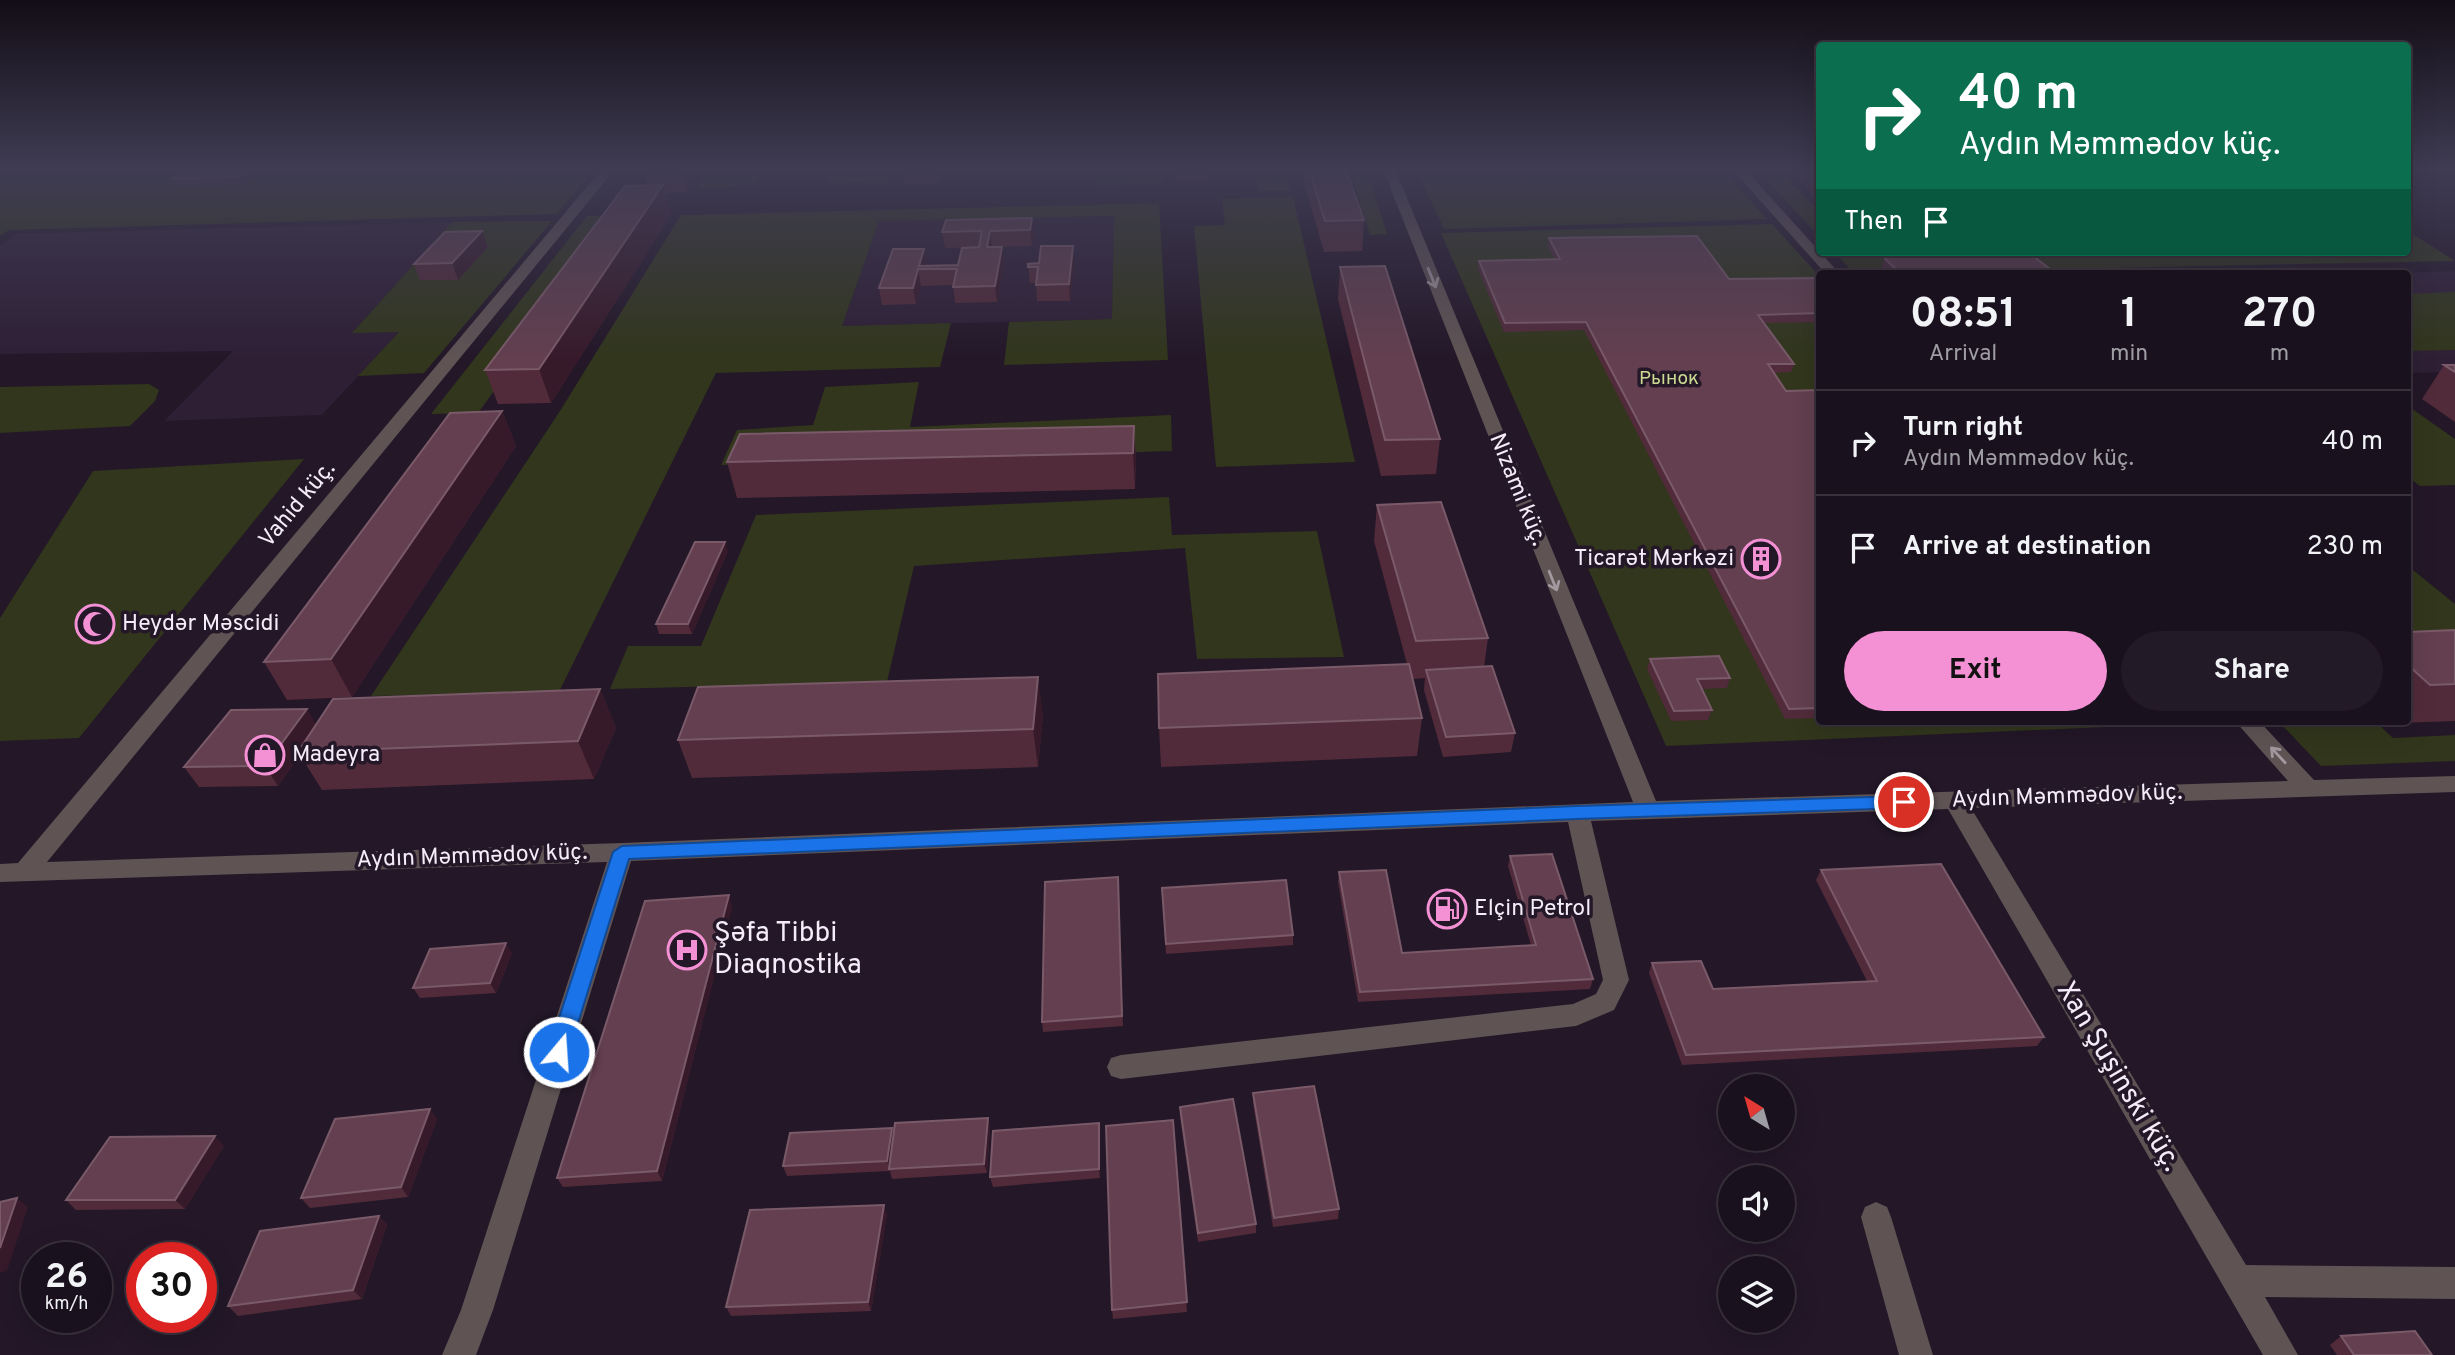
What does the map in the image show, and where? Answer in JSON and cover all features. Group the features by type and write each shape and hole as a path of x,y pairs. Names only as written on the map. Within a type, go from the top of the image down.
{"street":[{"name":"Vahid küç.","path":"25,872 556,232"},
{"name":"Nizami küç.","path":"1415,232 1648,810"},
{"path":"1795,232 1816,255"},
{"path":"1817,256 1829,270"},
{"path":"2250,725 2310,790"},
{"name":"Aydın Məmmədov küç.","path":"0,873 622,852 1577,812 2455,785"},
{"name":"Xan Şuşinski küç.","path":"1955,800 2281,1355"},
{"path":"1121,1067 1576,1015 1605,1002 1616,980 1577,812"},
{"path":"459,1355 477,1310 622,852"},
{"path":"1875,1217 1916,1355"},
{"path":"2238,1281 2455,1283"}],"shaded area":[{"path":"443,232 353,332 399,332 322,415 164,421 233,351 0,354 0,246 16,234"},
{"path":"875,232 1115,232 1112,319 842,326"},
{"path":"2455,271 2455,372 2411,373 2411,273"}],"green space":[{"path":"443,232 543,232 424,373 358,376 399,332 352,333"},
{"path":"574,232 610,232 478,413 431,414"},
{"path":"670,232 875,232 842,326 951,323 940,367 716,373 559,692 371,696 560,411"},
{"path":"1114,232 1161,232 1168,360 1004,365 1009,322 1112,319"},
{"path":"1195,232 1301,232 1355,462 1216,467"},
{"path":"1369,232 1387,234 1370,235"},
{"name":"Рынок","path":"1779,232 1816,273 1816,725 2151,725 1666,746 1441,233"},
{"path":"2411,233 2455,261 2004,270 1851,270 1838,256 2411,256"},
{"path":"2455,292 2455,350 2411,351 2411,294"},
{"path":"919,382 910,427 1171,415 1172,451 721,465 737,430 813,425 825,387"},
{"path":"149,384 159,390 155,401 130,426 0,433 0,387"},
{"path":"2411,408 2455,439 2455,485 2420,486 2411,479"},
{"name":"Heydər Məscidi","path":"304,459 79,738 0,741 0,618 93,471"},
{"path":"1169,497 1172,535 1317,531 1344,657 1197,659 1185,548 914,566 887,682 610,689 628,646 701,646 756,515"},
{"path":"2411,568 2455,604 2455,642 2411,646"},
{"path":"2282,725 2379,725 2393,738 2455,735 2455,761 2321,766"}],"building":[{"path":"445,232 481,232 452,263 414,264"},
{"path":"590,232 631,232 539,369 485,370"},
{"path":"982,232 990,232 987,247 1002,247 995,286 953,287 957,269 918,269 913,288 879,288 893,249 924,249 919,266 958,265 962,248 979,247"},
{"name":"Ticarət Mərkəzi","path":"1697,236 1729,279 1816,278 1816,313 1758,315 1794,364 1768,364 1786,391 1816,390 1816,708 1789,709 1586,322 1505,323 1479,261 1560,259 1549,238"},
{"path":"1041,246 1073,246 1069,284 1036,285 1038,267 1028,267 1028,264 1039,263"},
{"path":"1886,256 2033,256 2051,270 1897,270 1885,259"},
{"path":"1385,266 1440,439 1385,440 1340,267"},
{"path":"2444,365 2455,365 2455,372"},
{"path":"502,411 331,659 264,662 450,413"},
{"path":"1134,426 1133,453 727,462 740,434"},
{"path":"1441,502 1488,638 1416,641 1377,505"},
{"path":"695,542 725,542 688,624 656,624"},
{"path":"2455,630 2455,684 2430,685 2411,668 2411,632"},
{"path":"1719,656 1730,678 1697,679 1712,710 1674,711 1650,659"},
{"path":"1409,664 1422,718 1159,728 1158,674"},
{"path":"1492,666 1515,733 1446,737 1426,670"},
{"path":"1038,677 1033,729 678,740 698,687"},
{"path":"600,689 578,741 298,752 333,699"},
{"path":"307,709 265,766 184,767 231,710"},
{"path":"1552,854 1593,979 1360,992 1339,872 1386,870 1402,953 1536,945 1510,856"},
{"path":"1941,864 2044,1037 1686,1055 1652,963 1701,961 1713,989 1877,981 1821,870"},
{"path":"1118,877 1122,1016 1042,1022 1045,882"},
{"path":"1286,880 1293,935 1166,944 1162,888"},
{"path":"729,895 657,1171 557,1178 645,901"},
{"path":"506,943 490,983 413,988 430,949"},
{"path":"1314,1086 1339,1209 1274,1218 1253,1093"},
{"path":"1233,1099 1256,1224 1198,1233 1180,1107"},
{"path":"430,1109 401,1187 301,1198 335,1119"},
{"path":"988,1118 984,1164 889,1169 895,1123"},
{"path":"1173,1120 1187,1302 1112,1310 1106,1126"},
{"path":"1099,1123 1099,1169 990,1177 993,1131"},
{"path":"892,1128 887,1161 783,1166 790,1133"},
{"path":"215,1136 175,1200 66,1200 110,1137"},
{"path":"17,1198 0,1248 0,1202"},
{"path":"884,1205 868,1302 726,1307 750,1210"},
{"path":"379,1216 353,1290 228,1306 260,1231"},
{"path":"2415,1331 2432,1355 2354,1355 2341,1336"}],"place":[{"name":"Ticarət Mərkəzi","path":"1761,559"},
{"name":"Heydər Məscidi","path":"95,624"},
{"name":"Madeyra","path":"265,755"},
{"name":"Elçin Petrol","path":"1447,909"},
{"name":"Şəfa Tibbi Diaqnostika","path":"687,950"}],"route":[{"path":"559,1052 622,852 1577,812 1904,802"}]}
